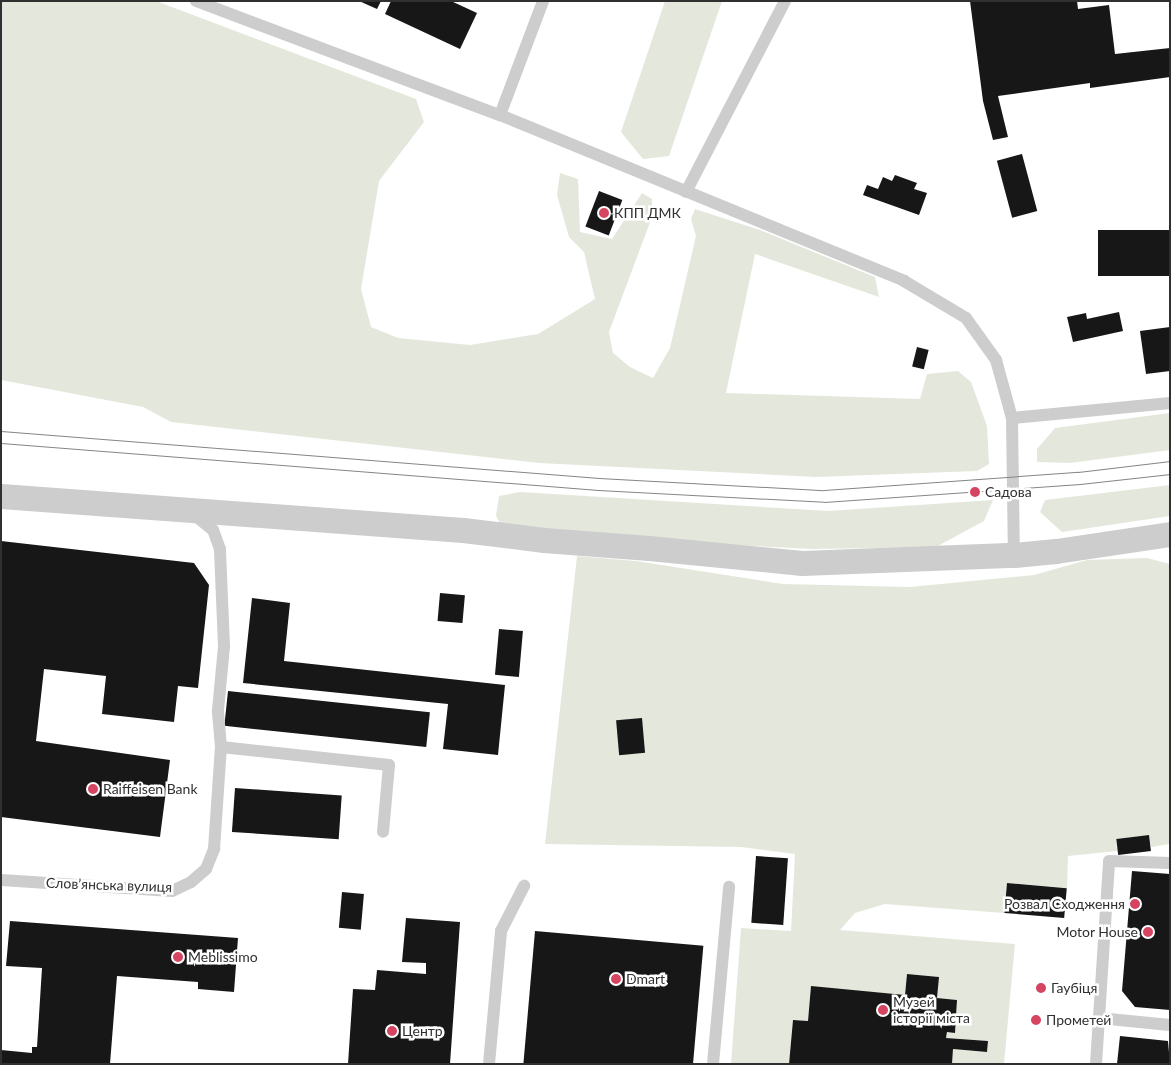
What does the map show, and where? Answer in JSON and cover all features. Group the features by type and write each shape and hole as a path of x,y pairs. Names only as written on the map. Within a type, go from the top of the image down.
{"street":[{"path":"1,496 463,530 544,540 802,563 1014,555 1056,551 1170,534"}],"lane":[{"path":"196,1 500,115 904,281 966,318 996,360 1012,418 1014,555"},
{"path":"500,115 544,1"},
{"path":"686,192 785,1"},
{"path":"1012,418 1170,403"},
{"name":"Словʼянська вулиця","path":"1,880 172,891 191,882 206,869 214,849 221,747 218,710 224,646 220,549 213,530 187,509"},
{"path":"221,747 389,765 383,832"},
{"path":"1096,1064 1109,861 1170,863"},
{"path":"489,1064 501,931 524,886"},
{"path":"713,1064 729,887"},
{"path":"1099,1018 1170,1025"}],"shaded area":[{"path":"1,1 156,1 416,99 424,122 379,181 361,289 371,327 398,338 470,345 538,334 595,299 584,252 569,237 557,195 560,173 578,179 580,232 612,239 642,193 652,199 652,217 609,332 613,353 630,367 653,378 670,348 696,236 691,219 695,209 760,230 875,277 879,297 755,254 726,393 920,399 927,374 958,371 971,382 987,426 989,464 977,471 816,477 539,463 171,422 143,407 1,380"},
{"path":"665,1 722,1 669,156 643,159 621,132"},
{"path":"1170,413 1170,450 1070,463 1037,462 1037,449 1055,428"},
{"path":"1170,485 1170,516 1062,532 1040,512 1045,500"},
{"path":"520,492 828,511 993,500 984,521 936,547 812,549 712,544 501,525 496,516 499,496"},
{"path":"577,556 636,561 783,584 910,587 1034,575 1087,560 1147,558 1170,564 1170,844 1151,847 1149,835 1116,839 1117,851 1068,856 1067,888 1007,883 1004,913 885,904 855,913 840,930 1015,944 1004,1064 952,1064 953,1049 987,1052 988,1041 946,1038 947,1032 955,1032 957,1000 937,998 938,977 907,974 905,995 811,987 808,1021 793,1020 789,1064 731,1064 741,928 791,931 795,854 741,847 545,844"}],"building":[{"path":"359,1 381,1 377,9"},
{"path":"391,1 451,1 477,13 460,49 385,14"},
{"path":"970,1 1077,1 1078,9 1109,5 1115,54 1170,48 1170,77 1090,88 1090,83 998,96 1008,137 993,140 983,101"},
{"path":"1022,154 1037,211 1012,218 997,161"},
{"path":"895,175 917,183 914,189 927,193 919,215 863,195 867,185 878,189 883,177 892,181"},
{"name":"КПП ДМК","path":"599,191 622,200 609,235 585,226"},
{"path":"1098,230 1170,230 1170,276 1098,276"},
{"path":"1119,312 1123,331 1073,342 1067,317 1086,313 1087,319"},
{"path":"1170,327 1170,371 1146,374 1140,331"},
{"path":"917,347 929,350 924,369 912,366"},
{"path":"1,541 194,563 209,585 198,688 178,686 174,722 102,714 106,676 44,669 36,741 170,760 160,837 1,817"},
{"path":"440,593 465,595 462,623 438,621"},
{"path":"252,598 290,603 284,661 505,685 498,755 443,749 448,704 243,683"},
{"path":"499,629 523,631 519,677 495,675"},
{"path":"228,691 430,712 426,747 224,726"},
{"path":"642,718 645,753 619,755 616,720"},
{"path":"235,788 342,795 339,839 232,832"},
{"path":"1149,835 1151,851 1118,855 1116,839"},
{"path":"756,856 788,858 783,925 751,923"},
{"name":"Motor House","path":"1132,871 1170,874 1170,1010 1135,1007 1122,991"},
{"path":"1007,883 1067,888 1064,918 1004,913"},
{"path":"342,892 364,894 361,930 339,928"},
{"path":"406,918 460,922 450,1064 348,1064 353,989 375,990 377,970 426,974 426,963 402,962"},
{"path":"10,921 238,938 234,992 198,989 198,982 117,976 110,1064 1,1064 1,1050 32,1053 32,1047 37,1047 42,968 6,966"},
{"name":"Dmart","path":"535,931 703,946 693,1064 523,1063"},
{"name":"Музей історії міста","path":"907,974 939,977 937,998 957,1000 955,1033 947,1032 946,1038 988,1041 987,1052 953,1049 952,1064 789,1064 793,1020 808,1021 811,986 905,995"},
{"path":"1120,1036 1168,1041 1170,1064 1117,1064"}],"tram line":[{"path":"1,431 599,478 824,490 1078,472 1170,461"},
{"path":"1,443 598,490 824,502 1080,484 1170,474"}],"place":[{"name":"КПП ДМК","path":"604,213"},
{"name":"Садова","path":"975,492"},
{"name":"Raiffeisen Bank","path":"93,789"},
{"name":"Розвал Сходження","path":"1135,904"},
{"name":"Motor House","path":"1148,932"},
{"name":"Meblissimo","path":"178,957"},
{"name":"Dmart","path":"616,979"},
{"name":"Гаубіця","path":"1041,988"},
{"name":"Музей історії міста","path":"883,1010"},
{"name":"Прометей","path":"1036,1020"},
{"name":"Центр","path":"392,1031"}]}
